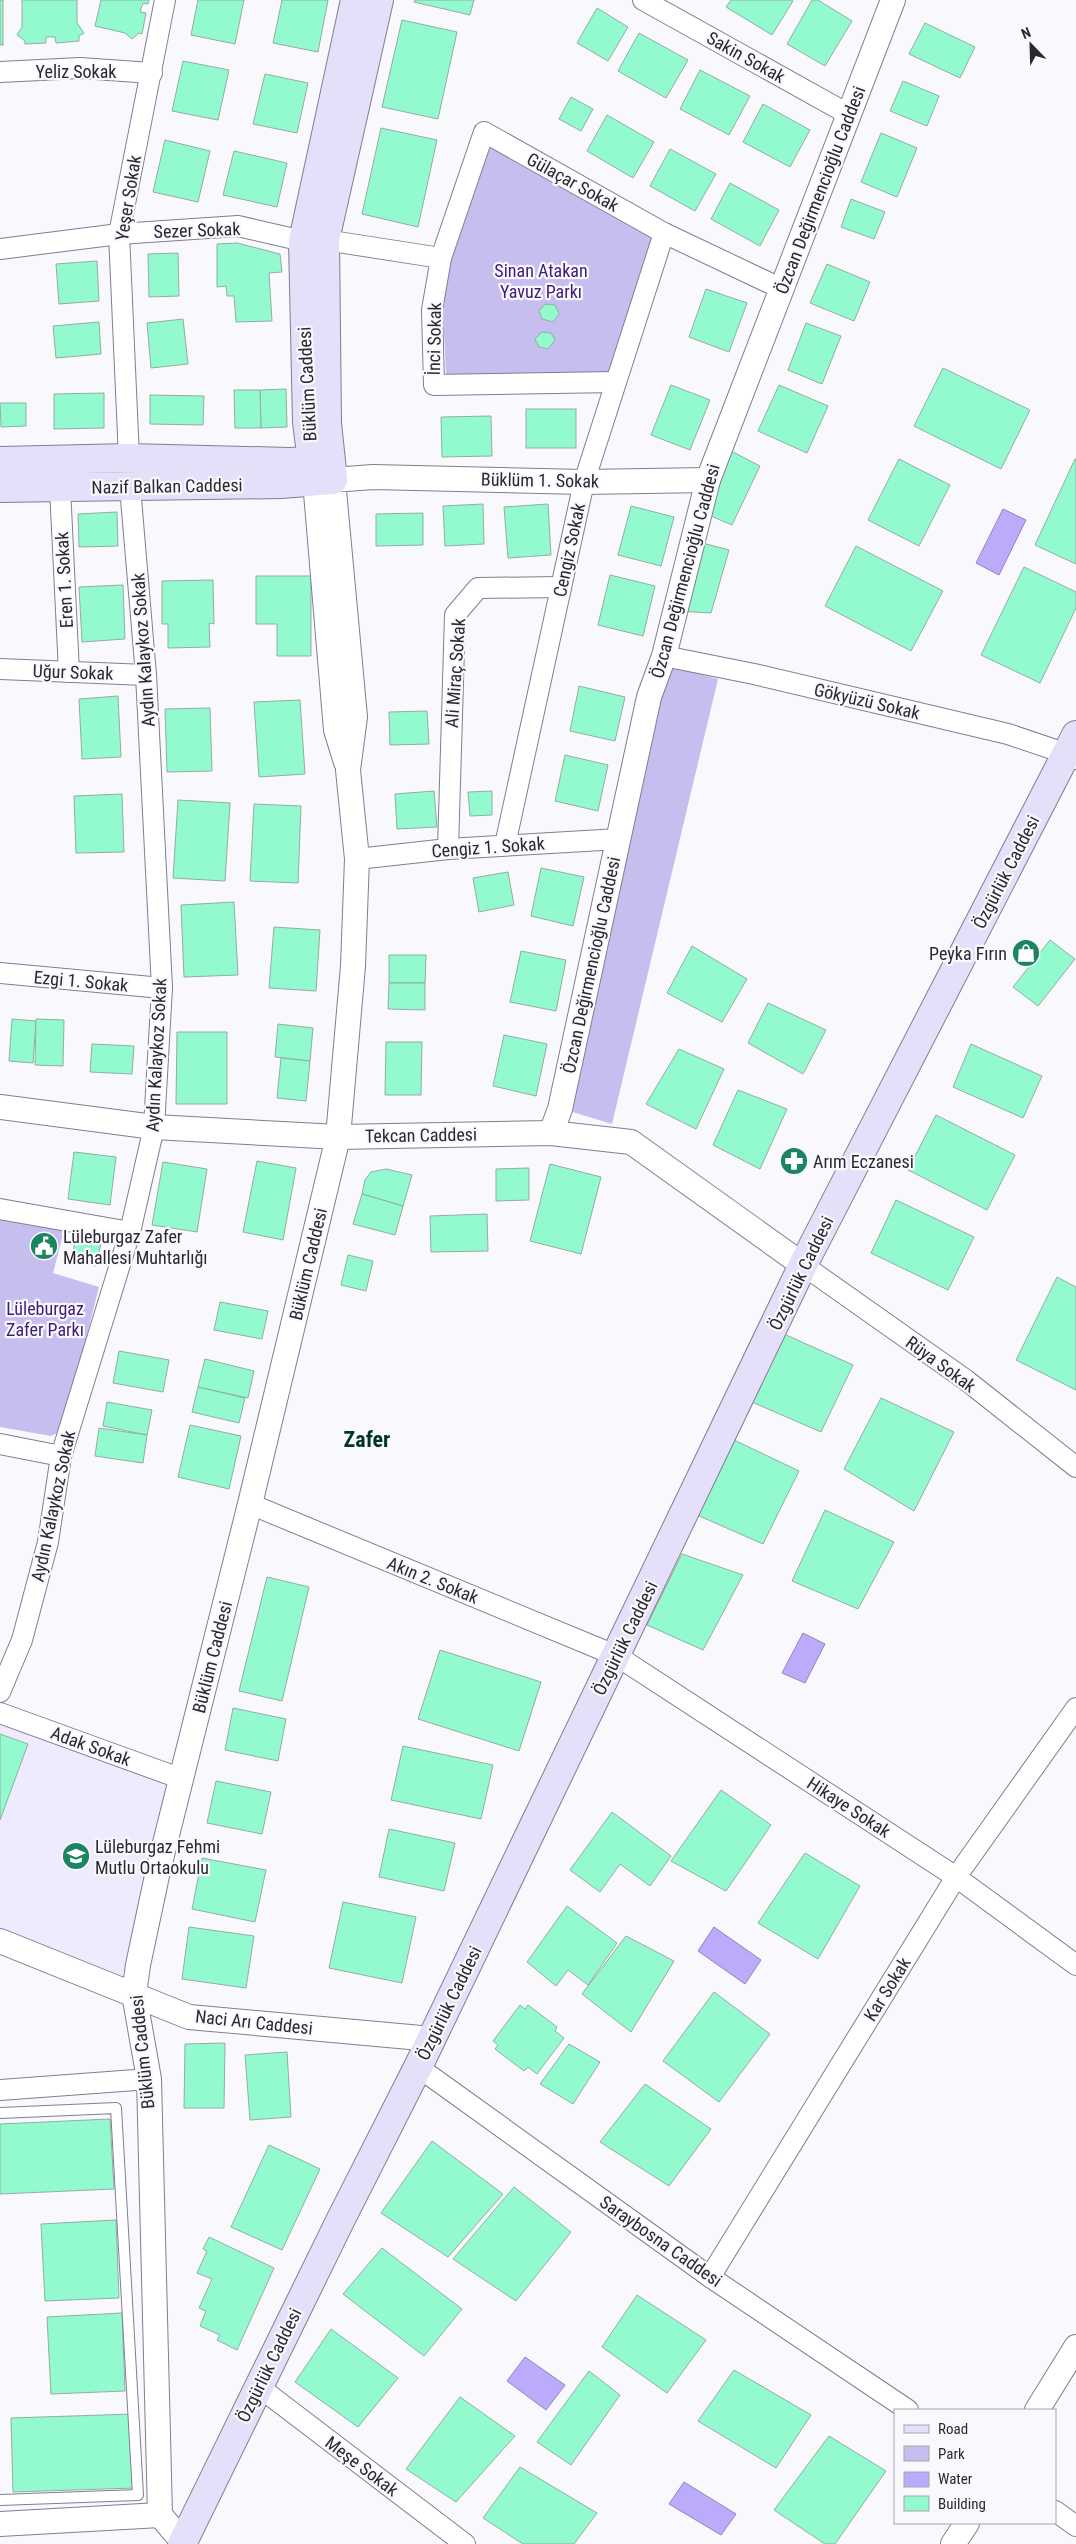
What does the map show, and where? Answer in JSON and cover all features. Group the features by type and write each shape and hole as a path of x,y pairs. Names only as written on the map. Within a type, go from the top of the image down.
{"main road":[{"name":"Büklüm Caddesi","path":"323,471 327,423 314,240 355,0"},
{"name":"Büklüm Caddesi","path":"314,240 379,0"},
{"name":"Nazif Balkan Caddesi","path":"0,461 128,458 323,471"},
{"name":"Nazif Balkan Caddesi","path":"0,488 130,487 323,471"},
{"name":"Özgürlük Caddesi","path":"182,2543 432,2039 803,1265 1073,749"}],"street":[{"name":"Yeşer Sokak","path":"128,458 119,234 165,0"},
{"name":"Sakin Sokak","path":"643,0 848,114"},
{"name":"Özcan Değirmencioğlu Caddesi","path":"550,1133 560,1109 649,697 664,656 708,480 893,0"},
{"name":"Yeliz Sokak","path":"0,72 80,68 152,73"},
{"name":"Gülaçar Sokak","path":"440,258 484,132 664,233 782,289"},
{"name":"Sezer Sokak","path":"0,249 119,234 238,226 314,240"},
{"name":"Cengiz Sokak","path":"505,845 584,482 664,233"},
{"path":"314,240 440,258"},
{"name":"İnci Sokak","path":"440,258 432,310 434,385 616,382"},
{"name":"Büklüm 1. Sokak","path":"323,471 373,477 584,482 708,480"},
{"name":"Büklüm Caddesi","path":"160,2515 148,2079 134,1994 138,1965 158,1871 250,1504 338,1137 353,966 357,860 348,770 355,717 323,471"},
{"name":"Aydın Kalaykoz Sokak","path":"0,1692 22,1640 48,1542 61,1456 130,1232 154,1127 162,988 146,675 130,487"},
{"name":"Eren 1. Sokak","path":"60,488 69,672"},
{"name":"Ali Miraç Sokak","path":"448,849 455,615 478,588 561,587"},
{"name":"Gökyüzü Sokak","path":"664,656 754,674 1073,749"},
{"name":"Uğur Sokak","path":"0,669 146,675"},
{"name":"Cengiz 1. Sokak","path":"357,860 448,849 619,838"},
{"name":"Ezgi 1. Sokak","path":"0,974 162,988"},
{"name":"Tekcan Caddesi","path":"0,1107 154,1127 338,1137 550,1133 631,1142 803,1265"},
{"path":"0,1210 130,1232"},
{"name":"Rüya Sokak","path":"803,1265 966,1380 1076,1467"},
{"path":"0,1444 61,1456"},
{"name":"Akın 2. Sokak","path":"250,1504 617,1656"},
{"name":"Hikaye Sokak","path":"617,1656 956,1877 1076,1966"},
{"name":"Kar Sokak","path":"710,2277 956,1877 1076,1708"},
{"name":"Adak Sokak","path":"0,1712 182,1779"},
{"name":"Naci Arı Caddesi","path":"0,1941 189,2016 432,2039"},
{"name":"Saraybosna Caddesi","path":"418,2067 710,2277 907,2409"},
{"path":"0,2090 148,2079"},
{"path":"1038,2409 1076,2347"},
{"name":"Meşe Sokak","path":"259,2387 465,2544"},
{"path":"1056,2512 1076,2526"},
{"path":"0,2524 160,2515 182,2543"},
{"path":"953,2544 966,2524"}],"lane":[{"path":"0,2113 116,2108 138,2495 0,2500"}],"shaded area":[{"name":"Lüleburgaz Fehmi Mutlu Ortaokulu","path":"0,1725 168,1784 123,1977 0,1928"}],"green space":[{"name":"Sinan Atakan Yavuz Parkı","path":"489,146 655,235 610,374 446,375 443,311 449,264"},
{"path":"669,665 718,679 612,1124 566,1110"},
{"name":"Lüleburgaz Zafer Parkı","path":"0,1219 65,1227 53,1273 99,1287 63,1430 51,1436 0,1427"}],"water":[{"path":"1003,509 1026,520 999,575 976,563"},
{"path":"803,1633 825,1644 805,1683 782,1673"},
{"path":"714,1927 761,1960 745,1984 698,1951"},
{"path":"525,2357 565,2385 546,2410 507,2381"},
{"path":"684,2482 736,2514 721,2535 669,2504"}],"building":[{"path":"0,0 3,0 3,45 0,45"},
{"path":"22,0 77,0 77,23 84,33 79,36 79,41 56,43 55,37 46,37 46,43 25,44 25,41 17,35 22,27"},
{"path":"101,0 149,0 148,4 143,3 140,12 146,13 142,34 139,33 132,39 125,33 95,26"},
{"path":"198,0 244,0 235,44 191,35"},
{"path":"282,0 328,0 318,52 273,43"},
{"path":"415,0 474,0 470,15 414,2"},
{"path":"731,0 793,1 772,35 726,7"},
{"path":"812,0 818,0 852,21 825,66 787,44"},
{"path":"597,8 628,27 608,61 577,43"},
{"path":"402,20 457,32 438,119 382,107"},
{"path":"925,23 975,47 960,78 909,54"},
{"path":"639,33 688,60 666,98 618,71"},
{"path":"183,61 229,70 218,120 172,111"},
{"path":"700,70 750,96 729,135 680,109"},
{"path":"265,74 308,83 297,133 253,124"},
{"path":"903,81 939,96 927,126 890,111"},
{"path":"571,97 593,109 581,131 559,119"},
{"path":"763,104 810,130 790,167 743,142"},
{"path":"607,115 654,142 633,178 587,151"},
{"path":"381,128 437,140 418,227 362,214"},
{"path":"881,133 917,148 897,197 861,182"},
{"path":"165,140 210,151 198,202 153,192"},
{"path":"670,149 716,174 695,211 650,186"},
{"path":"234,151 287,163 277,207 223,195"},
{"path":"730,183 779,210 760,246 711,219"},
{"path":"851,199 885,212 874,239 841,227"},
{"path":"237,243 280,254 282,272 269,273 272,321 236,322 234,296 227,296 226,286 217,287 217,244"},
{"path":"178,253 179,296 149,297 148,254"},
{"path":"97,261 99,301 59,304 56,264"},
{"path":"827,264 870,282 854,321 810,303"},
{"path":"706,289 747,303 729,352 689,337"},
{"path":"545,304 555,305 559,314 553,322 542,319 539,311"},
{"path":"183,319 188,364 151,368 147,323"},
{"path":"99,322 101,354 56,358 53,326"},
{"path":"806,323 841,336 822,384 788,370"},
{"path":"542,332 551,333 555,340 548,349 539,347 535,339"},
{"path":"943,368 1030,410 1001,469 914,426"},
{"path":"671,385 710,400 690,450 651,435"},
{"path":"779,385 828,406 807,453 758,431"},
{"path":"286,389 287,427 261,428 260,390"},
{"path":"234,390 260,390 261,428 235,428"},
{"path":"104,393 104,428 54,429 54,394"},
{"path":"150,395 204,396 203,425 150,424"},
{"path":"0,403 26,403 26,426 1,427"},
{"path":"526,409 576,409 576,448 526,448"},
{"path":"491,416 492,456 442,457 441,417"},
{"path":"731,451 760,466 732,525 704,513"},
{"path":"899,459 950,485 919,546 868,520"},
{"path":"1076,459 1076,564 1035,545"},
{"path":"483,504 484,544 445,546 443,506"},
{"path":"548,504 551,555 508,558 504,507"},
{"path":"631,506 674,517 661,566 618,555"},
{"path":"117,512 118,546 79,547 78,514"},
{"path":"423,513 423,545 376,546 376,514"},
{"path":"695,541 729,550 711,613 677,611"},
{"path":"856,546 943,591 911,651 825,606"},
{"path":"1024,567 1076,592 1076,608 1040,683 981,655"},
{"path":"610,575 655,586 643,636 598,625"},
{"path":"256,576 311,576 311,656 277,656 277,624 256,624"},
{"path":"213,580 214,624 209,623 210,647 168,648 168,624 162,624 162,581"},
{"path":"123,585 125,639 82,642 79,587"},
{"path":"579,686 625,697 615,741 570,731"},
{"path":"118,696 121,757 82,759 79,699"},
{"path":"300,700 305,774 259,777 254,702"},
{"path":"210,708 212,771 167,772 165,709"},
{"path":"427,711 429,744 390,745 389,712"},
{"path":"565,755 608,765 598,811 555,801"},
{"path":"434,791 437,827 397,829 395,794"},
{"path":"492,791 492,815 470,816 468,792"},
{"path":"122,794 124,852 76,853 74,796"},
{"path":"178,800 230,803 225,881 173,878"},
{"path":"254,804 301,806 298,883 250,881"},
{"path":"541,868 584,877 573,926 531,916"},
{"path":"508,872 514,905 479,912 473,878"},
{"path":"234,902 238,975 184,977 181,905"},
{"path":"274,927 320,930 316,991 269,988"},
{"path":"1050,940 1075,959 1038,1006 1013,987"},
{"path":"692,946 747,979 722,1022 667,993"},
{"path":"521,951 566,960 556,1011 510,1002"},
{"path":"389,955 426,955 425,983 389,983"},
{"path":"389,983 425,983 425,1010 388,1009"},
{"path":"768,1003 826,1030 803,1074 748,1043"},
{"path":"12,1019 36,1021 33,1063 9,1061"},
{"path":"36,1019 64,1020 63,1066 35,1065"},
{"path":"278,1024 313,1028 310,1061 275,1057"},
{"path":"177,1032 227,1032 227,1104 176,1104"},
{"path":"504,1035 547,1044 536,1096 493,1086"},
{"path":"386,1042 422,1042 421,1095 385,1095"},
{"path":"92,1044 134,1046 132,1074 90,1072"},
{"path":"971,1044 1042,1076 1023,1118 953,1087"},
{"path":"679,1049 724,1069 696,1129 646,1104"},
{"path":"281,1058 310,1061 306,1101 277,1098"},
{"path":"738,1090 787,1109 760,1169 713,1145"},
{"path":"936,1115 1015,1155 987,1210 908,1170"},
{"path":"74,1152 116,1157 110,1205 68,1199"},
{"path":"257,1161 296,1168 283,1240 243,1232"},
{"path":"163,1162 207,1169 197,1232 152,1225"},
{"path":"550,1164 601,1177 581,1254 530,1241"},
{"path":"529,1168 529,1200 496,1201 496,1169"},
{"path":"386,1169 412,1175 403,1206 362,1194 365,1180 371,1172"},
{"path":"362,1194 403,1206 395,1235 353,1224"},
{"path":"896,1200 974,1237 948,1290 871,1253"},
{"path":"487,1214 488,1251 431,1252 430,1216"},
{"path":"42,1235 55,1237 50,1258 37,1255"},
{"path":"76,1237 101,1243 96,1266 71,1261"},
{"path":"348,1255 373,1261 366,1291 341,1285"},
{"path":"1057,1277 1076,1287 1076,1390 1016,1360"},
{"path":"220,1302 268,1311 262,1339 214,1330"},
{"path":"784,1334 853,1365 821,1432 752,1402"},
{"path":"119,1351 169,1360 163,1392 113,1383"},
{"path":"205,1359 254,1371 248,1398 198,1387"},
{"path":"198,1387 245,1398 239,1423 192,1412"},
{"path":"881,1398 954,1432 914,1511 844,1469"},
{"path":"107,1402 152,1410 147,1435 103,1426"},
{"path":"190,1425 241,1436 229,1489 178,1477"},
{"path":"99,1428 147,1435 143,1463 95,1456"},
{"path":"734,1440 799,1471 763,1544 697,1515"},
{"path":"825,1510 894,1542 858,1609 792,1581"},
{"path":"682,1554 743,1575 703,1650 647,1625"},
{"path":"267,1577 309,1587 282,1701 239,1691"},
{"path":"440,1650 541,1682 519,1751 418,1719"},
{"path":"233,1708 286,1719 278,1761 225,1750"},
{"path":"0,1734 28,1744 0,1820"},
{"path":"403,1746 493,1765 481,1819 391,1800"},
{"path":"216,1781 271,1792 262,1834 207,1823"},
{"path":"721,1790 771,1825 726,1891 671,1861"},
{"path":"612,1812 671,1856 650,1886 620,1864 600,1892 570,1870"},
{"path":"389,1829 455,1843 444,1891 379,1877"},
{"path":"805,1853 860,1886 818,1959 758,1923"},
{"path":"202,1858 266,1870 255,1922 192,1909"},
{"path":"343,1902 416,1917 402,1983 329,1968"},
{"path":"567,1906 617,1943 588,1985 568,1970 556,1986 527,1962"},
{"path":"189,1927 254,1936 246,1988 182,1979"},
{"path":"626,1936 674,1961 631,2032 582,1994"},
{"path":"714,1992 770,2034 719,2102 663,2061"},
{"path":"520,2005 525,2009 528,2005 557,2027 555,2031 564,2038 537,2074 528,2067 524,2071 495,2049 498,2045 493,2041"},
{"path":"225,2043 224,2108 184,2108 185,2044"},
{"path":"569,2044 600,2062 573,2104 540,2084"},
{"path":"287,2052 291,2117 250,2120 245,2055"},
{"path":"645,2084 711,2129 669,2186 600,2142"},
{"path":"110,2119 114,2189 0,2194 0,2124"},
{"path":"432,2141 503,2194 448,2257 381,2213"},
{"path":"269,2145 320,2169 282,2250 231,2227"},
{"path":"514,2187 571,2232 516,2301 453,2259"},
{"path":"116,2220 119,2298 45,2301 41,2224"},
{"path":"209,2237 274,2268 237,2350 217,2340 220,2335 200,2326 206,2311 199,2308 212,2279 197,2273 207,2251 203,2249"},
{"path":"382,2248 462,2309 424,2356 343,2294"},
{"path":"637,2295 706,2340 667,2393 602,2347"},
{"path":"122,2313 125,2391 51,2394 47,2317"},
{"path":"331,2329 398,2378 358,2427 295,2382"},
{"path":"734,2370 811,2415 776,2468 698,2421"},
{"path":"589,2371 620,2395 571,2465 537,2442"},
{"path":"460,2397 515,2436 456,2502 406,2469"},
{"path":"133,2414 135,2488 13,2492 11,2418"},
{"path":"829,2436 886,2471 835,2544 825,2544 774,2510"},
{"path":"520,2467 597,2513 574,2544 523,2544 483,2518"}],"place":[{"name":"Peyka Fırın","path":"1026,953"},
{"name":"Arım Eczanesi","path":"794,1161"},
{"name":"Lüleburgaz Zafer Mahallesi Muhtarlığı","path":"44,1246"},
{"name":"Lüleburgaz Fehmi Mutlu Ortaokulu","path":"76,1856"}],"district":[{"name":"Zafer","path":"367,1439"}]}
